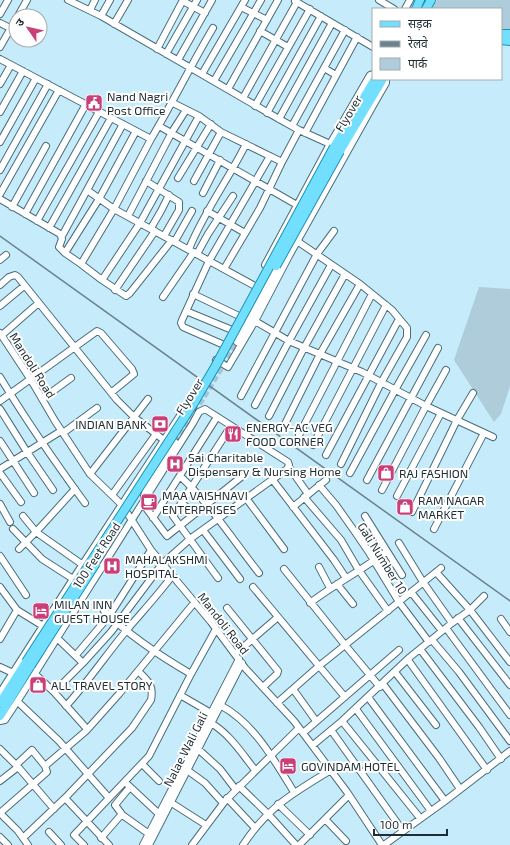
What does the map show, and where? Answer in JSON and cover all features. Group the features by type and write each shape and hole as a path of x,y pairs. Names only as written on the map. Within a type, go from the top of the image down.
{"main road":[{"name":"Flyover","path":"2,705 199,403 223,363 340,151 375,80"},
{"name":"Flyover","path":"0,716 4,692 195,401 215,367 334,147 368,96 384,80"}],"street":[{"path":"0,14 8,0"},
{"path":"68,0 79,2 157,49 214,80 267,113 302,132 330,144"},
{"path":"90,10 95,0"},
{"path":"100,16 110,0"},
{"path":"114,24 128,0"},
{"path":"157,49 183,0 195,3 205,13"},
{"path":"178,60 212,0"},
{"path":"202,74 245,0"},
{"path":"214,80 261,0"},
{"path":"228,89 278,0"},
{"path":"379,0 392,8"},
{"path":"243,98 296,1 372,46"},
{"path":"166,54 195,3"},
{"path":"241,7 267,20"},
{"path":"255,106 310,9"},
{"path":"267,113 321,16"},
{"path":"279,119 332,23"},
{"path":"81,264 114,208 151,139 173,103 190,67 213,28"},
{"path":"292,126 345,30"},
{"path":"260,31 288,47"},
{"path":"0,47 8,32"},
{"path":"224,269 269,189 282,162 302,132 357,37"},
{"path":"0,59 151,139"},
{"path":"0,84 11,65"},
{"path":"324,68 336,75"},
{"path":"0,112 23,71"},
{"path":"372,74 370,75 330,144 216,360 228,367 255,321 289,256 386,83 385,80"},
{"path":"0,142 36,78"},
{"path":"0,170 48,84"},
{"path":"0,194 59,90"},
{"path":"173,103 199,116 221,132 282,162"},
{"path":"25,214 86,104"},
{"path":"128,216 172,132 186,110"},
{"path":"37,220 99,112"},
{"path":"102,280 140,223 199,116"},
{"path":"49,228 111,118"},
{"path":"124,124 62,236 59,247 65,254 81,264 115,290 126,296 174,241 192,211"},
{"path":"178,178 211,124"},
{"path":"159,126 172,132 185,141 297,205"},
{"path":"65,254 99,199 136,131"},
{"path":"194,182 221,132"},
{"path":"193,252 208,211 234,169 246,144"},
{"path":"12,206 46,146"},
{"path":"224,344 183,327 181,323 193,294 210,261 270,156"},
{"path":"203,193 220,160"},
{"path":"146,181 179,202 180,207 164,236"},
{"path":"87,190 99,199 140,223 255,286"},
{"path":"115,290 153,230 168,194"},
{"path":"162,297 233,196"},
{"path":"0,199 62,236"},
{"path":"208,211 245,233"},
{"path":"241,396 316,254 334,231"},
{"path":"298,241 360,284 386,305 407,328 407,337 381,383 341,464"},
{"path":"276,244 293,250"},
{"path":"276,244 276,258 234,341 280,260 289,256"},
{"path":"0,260 6,255"},
{"path":"255,405 331,265"},
{"path":"269,416 304,348 345,274"},
{"path":"0,285 15,275 134,417 164,441"},
{"path":"284,426 320,354 360,284"},
{"path":"0,306 24,286"},
{"path":"193,294 239,316"},
{"path":"299,435 372,294"},
{"path":"1,334 39,303"},
{"path":"313,445 386,305"},
{"path":"186,311 232,330"},
{"path":"326,454 399,319"},
{"path":"255,321 289,341 368,375 426,406 493,437"},
{"path":"0,401 76,348 95,332 99,332 132,369 134,374 112,392"},
{"name":"Mandoli Road","path":"1,334 90,474 122,505 151,550 162,564 216,629 238,659 313,745 349,795 380,844"},
{"path":"350,474 394,390 426,335"},
{"path":"367,480 438,348"},
{"path":"382,490 446,370"},
{"path":"0,377 41,442 86,502"},
{"path":"42,400 71,378"},
{"path":"412,512 457,420 472,393"},
{"path":"90,474 148,399"},
{"name":"100 Feet Road","path":"0,721 5,720 18,702 193,424 199,412 190,405 187,406 73,579 13,673 4,692"},
{"path":"0,469 41,442 62,432 97,408"},
{"path":"0,409 53,490"},
{"path":"199,412 205,409 288,462 288,467 306,496 341,540 358,569 388,611"},
{"path":"397,496 441,413"},
{"path":"153,518 217,417"},
{"path":"218,578 173,516 231,426"},
{"path":"434,529 484,433"},
{"path":"112,495 156,434"},
{"path":"0,441 34,493"},
{"path":"129,493 138,491 174,441 146,489 144,496 144,503 167,536 245,474"},
{"path":"54,692 83,663 118,624 162,564 190,539 288,467"},
{"path":"0,473 21,502"},
{"path":"180,476 192,487 206,504 259,573"},
{"path":"272,479 346,578"},
{"path":"293,507 326,480"},
{"name":"Gali Number 10","path":"319,485 336,505 374,561 398,602 430,641 459,672 510,741"},
{"path":"19,549 75,489"},
{"path":"246,498 284,549"},
{"path":"182,503 194,514"},
{"path":"0,504 10,522"},
{"path":"23,516 36,532 83,565"},
{"path":"365,516 386,552 402,575"},
{"path":"13,529 45,561 73,579"},
{"path":"203,530 240,579"},
{"path":"399,543 452,623"},
{"path":"76,655 109,616 151,550"},
{"path":"310,603 358,569 374,561 386,552"},
{"path":"0,556 26,595"},
{"path":"319,567 330,588"},
{"path":"276,703 344,645 441,568"},
{"path":"284,569 344,645 370,675 381,685 439,758 460,789"},
{"path":"436,572 470,610 510,662"},
{"path":"66,706 172,576"},
{"path":"337,584 353,604"},
{"path":"0,587 17,610 43,626"},
{"path":"253,587 345,697"},
{"path":"411,592 444,630 510,714"},
{"path":"313,745 356,709 420,649 470,610 484,596"},
{"path":"120,600 130,608"},
{"path":"45,766 87,729 138,671 194,602"},
{"path":"227,608 278,671 277,674 263,687"},
{"path":"1,635 17,610"},
{"path":"104,611 126,631 154,651 191,674"},
{"path":"143,845 209,722 211,713 238,659 252,639 278,617"},
{"path":"458,618 510,685"},
{"path":"501,619 510,632"},
{"path":"149,834 121,814 114,805 127,784 152,751 191,674 216,629"},
{"path":"57,638 83,663"},
{"path":"420,649 479,728 500,759"},
{"path":"192,845 225,800 255,770 301,730 316,721 345,697 399,650"},
{"name":"Nalae Wali Gali","path":"149,845 198,749 209,722 220,705 238,659"},
{"path":"408,660 487,770"},
{"path":"0,667 13,673"},
{"path":"23,838 65,798 137,722 150,700 152,688 138,671"},
{"path":"395,672 436,725"},
{"path":"35,674 54,692 87,729"},
{"path":"293,689 316,721"},
{"path":"180,695 211,713"},
{"path":"368,697 444,802"},
{"path":"18,702 65,749 109,798"},
{"path":"220,705 239,716 271,756 294,792"},
{"path":"356,709 431,811"},
{"path":"342,721 420,818"},
{"path":"209,722 231,738 255,770"},
{"path":"331,730 403,831"},
{"path":"0,749 54,808"},
{"path":"198,749 238,788 268,814 296,845"},
{"path":"0,781 32,750 45,766 47,772 0,813 28,845"},
{"path":"380,844 403,831 509,753"},
{"path":"142,764 160,781"},
{"path":"187,770 225,800 255,828"},
{"path":"245,844 255,828 278,804 294,792 331,770"},
{"path":"127,784 160,814"},
{"path":"84,845 74,835 109,798 127,784"},
{"path":"299,845 349,795"},
{"path":"65,798 109,845"},
{"path":"170,802 206,826"},
{"path":"278,804 310,835"},
{"path":"101,838 121,814"},
{"path":"325,819 346,841"},
{"path":"49,832 61,845"},
{"path":"0,837 8,845"}],"green space":[{"path":"437,0 510,0 510,30 502,30 502,8 433,8"},
{"path":"479,287 510,289 510,386 501,414 494,422 454,360"}],"tunnel":[{"path":"175,442 237,342"}],"railway":[{"path":"0,236 510,601"}],"place":[{"name":"Nand Nagri Post Office","path":"94,103"},
{"name":"INDIAN BANK","path":"160,424"},
{"name":"ENERGY-AC VEG FOOD CORNER","path":"233,434"},
{"name":"Sai Charitable Dispensary & Nursing Home","path":"175,464"},
{"name":"RAJ FASHION","path":"386,473"},
{"name":"MAA VAISHNAVI ENTERPRISES","path":"149,502"},
{"name":"RAM NAGAR MARKET","path":"405,507"},
{"name":"MAHALAKSHMI HOSPITAL","path":"112,566"},
{"name":"MILAN INN GUEST HOUSE","path":"41,611"},
{"name":"ALL TRAVEL STORY","path":"38,685"},
{"name":"GOVINDAM HOTEL","path":"288,766"}]}
